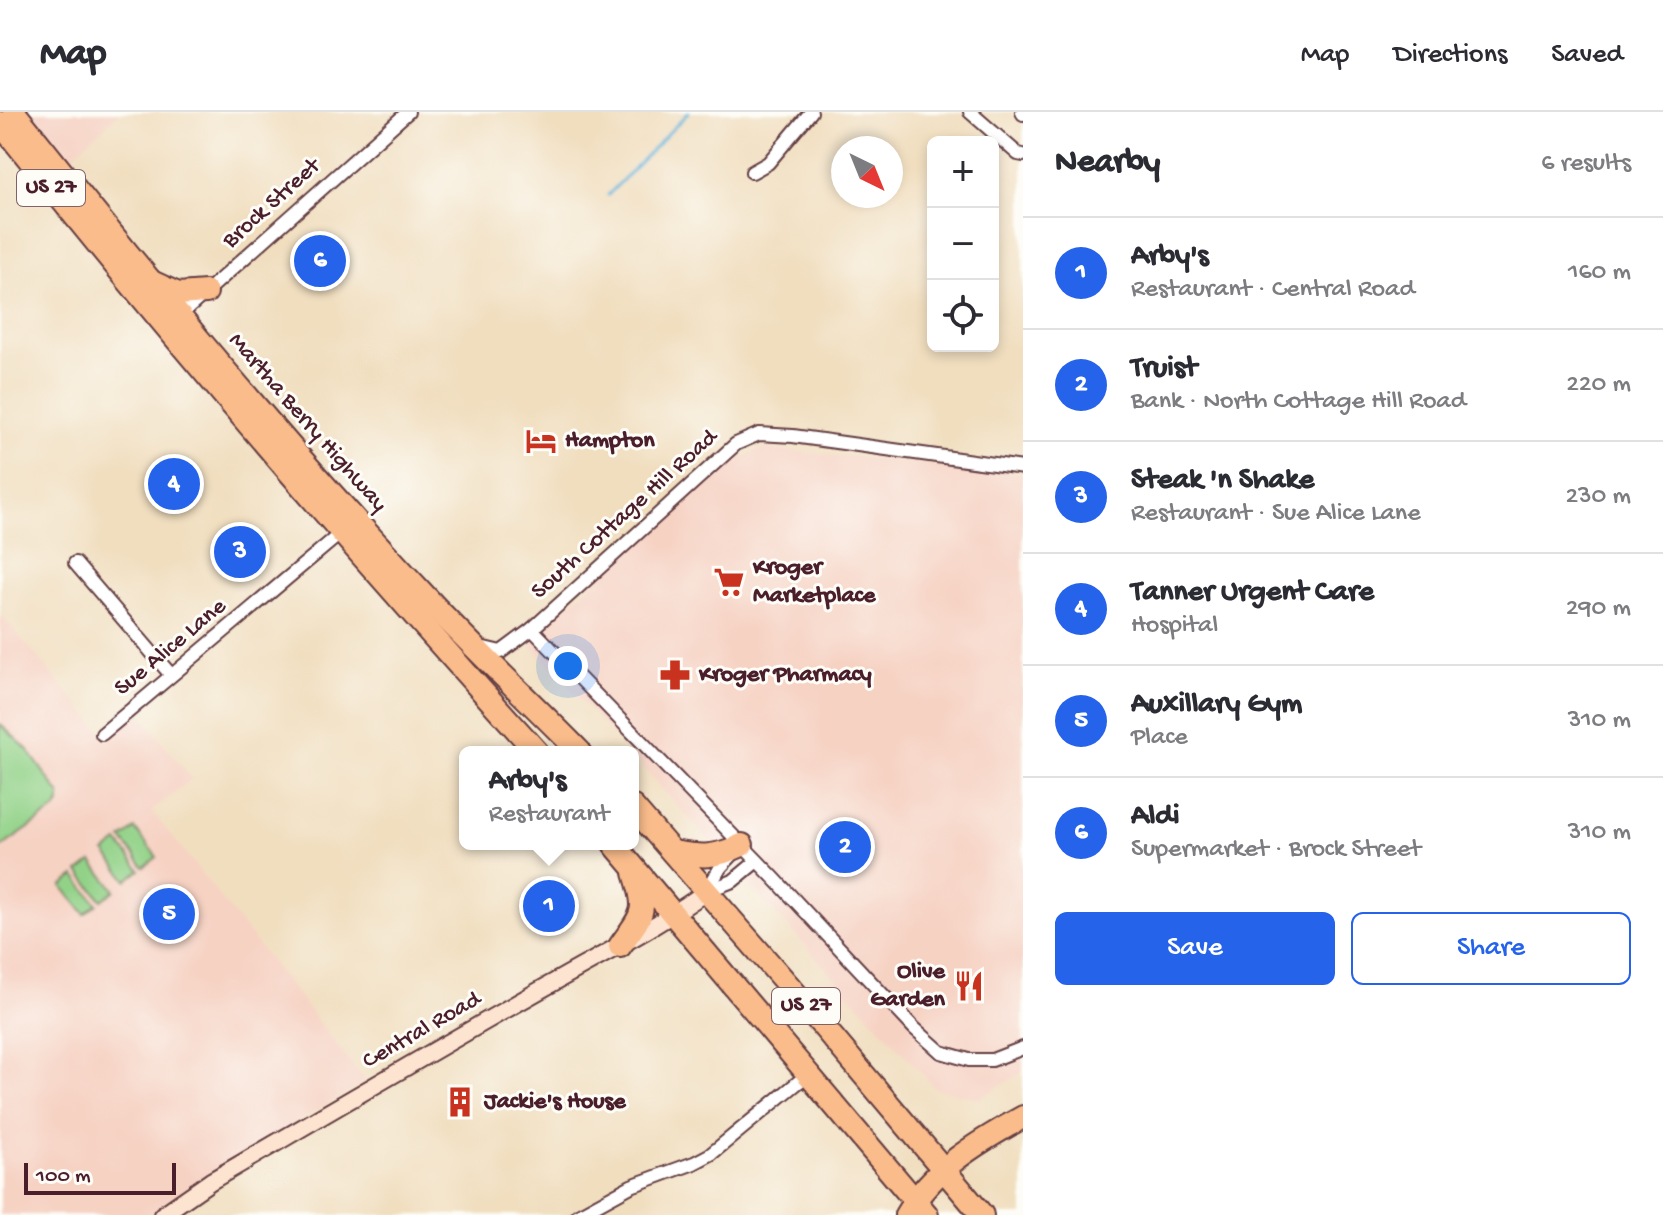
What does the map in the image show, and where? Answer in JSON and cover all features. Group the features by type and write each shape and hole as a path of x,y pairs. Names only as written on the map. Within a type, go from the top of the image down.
{"highway":[{"name":"Martha Berry Highway","path":"14,112 150,280 173,322 203,343 349,528 574,746"},
{"name":"Martha Berry Highway","path":"0,123 349,528 532,746"},
{"path":"150,280 178,294 206,292 198,317 203,343"},
{"name":"US 27","path":"639,814 982,1215"},
{"name":"US 27","path":"619,850 915,1210"},
{"path":"673,852 701,857 749,853"},
{"path":"620,946 642,916 644,906 634,868"},
{"path":"915,1210 943,1168 990,1135 1023,1117"},
{"path":"904,1122 944,1144 965,1143 990,1135"}],"street":[{"name":"Brock Street","path":"173,322 408,112"},
{"path":"752,172 768,163 811,112"},
{"path":"970,112 1023,155"},
{"name":"South Cottage Hill Road","path":"1023,468 892,448 759,434 736,444 532,629 914,1028 941,1052 969,1060 992,1060 1023,1048"},
{"name":"Sue Alice Lane","path":"102,734 349,528"},
{"path":"75,563 171,675"},
{"path":"472,644 501,652 532,629"},
{"path":"512,684 507,658 516,643"},
{"name":"Central Road","path":"707,891 720,868 749,853"},
{"name":"Central Road","path":"162,1215 236,1166 674,915 707,891 733,881 749,853"},
{"path":"578,1215 631,1186 711,1154 807,1075"}],"shaded area":[{"path":"27,112 120,112 69,159"},
{"path":"762,448 1023,473 1023,1072 979,1099 935,1088 639,764 639,746 623,746 527,641 727,465"},
{"path":"0,614 108,739 139,713 192,779 152,811 366,1082 201,1178 150,1215 0,1215"}],"green space":[{"path":"0,724 27,749 60,795 60,802 56,809 0,848"},
{"path":"135,829 157,857 144,867 122,839"},
{"path":"118,842 140,870 127,880 105,852"},
{"path":"92,862 115,890 102,900 79,872"},
{"path":"75,876 97,904 85,914 62,886"}],"waterway":[{"path":"608,195 689,112"}],"place":[{"name":"Aldi","path":"320,261"},
{"name":"Hampton","path":"541,441"},
{"name":"Tanner Urgent Care","path":"174,484"},
{"name":"Steak 'n Shake","path":"240,552"},
{"name":"Kroger Marketplace","path":"729,582"},
{"name":"Kroger Pharmacy","path":"675,675"},
{"name":"Truist","path":"845,847"},
{"name":"Arby's","path":"549,906"},
{"name":"Auxillary Gym","path":"169,914"},
{"name":"Olive Garden","path":"969,986"},
{"name":"Jackie's House","path":"460,1102"}]}
